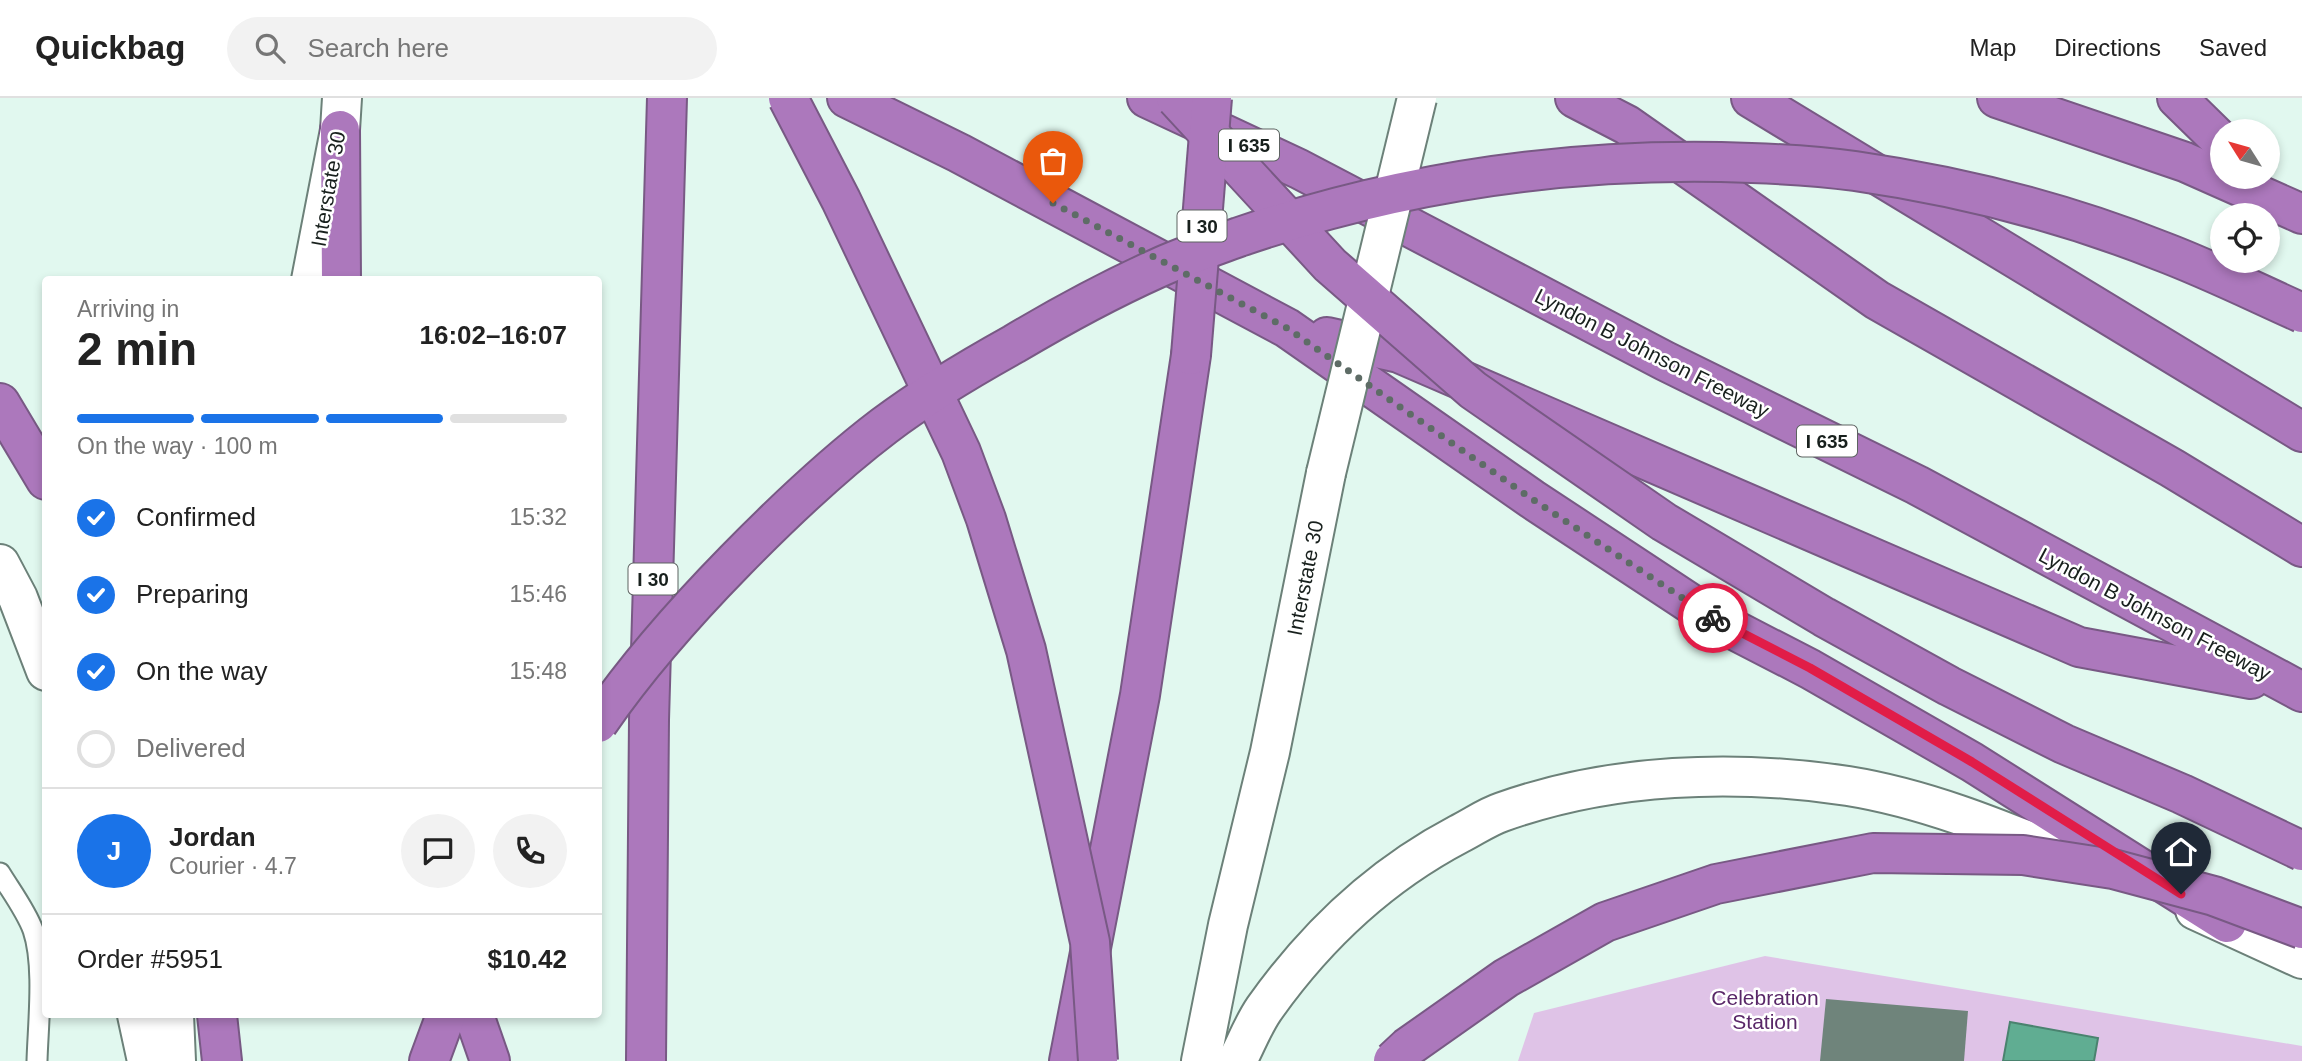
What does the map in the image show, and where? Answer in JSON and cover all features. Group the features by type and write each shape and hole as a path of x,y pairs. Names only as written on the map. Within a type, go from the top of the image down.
{"highway":[{"name":"I 30","path":"646,1061 649,720 667,98"},
{"path":"788,98 841,200 961,452 986,519 1026,650 1090,942 1098,1061"},
{"path":"847,98 959,153 1287,328 1532,499 1717,621 1810,668 1972,762 2227,923"},
{"name":"Lyndon B Johnson Freeway","path":"1147,98 1299,169 1665,361 1917,485 2297,690"},
{"path":"1176,98 1330,265 1462,381 1664,522 1824,617 1949,686 2064,744 2182,794 2302,851"},
{"name":"I 30","path":"1069,1061 1140,695 1191,355 1212,98"},
{"path":"1575,98 1627,125 1877,300 2172,468 2302,547"},
{"path":"1751,98 2302,432"},
{"path":"1997,98 2185,162 2302,214"},
{"path":"2177,98 2210,130"},
{"path":"341,114 341,276"},
{"path":"602,718 664,637 713,583 819,479 887,424 962,374 1026,337 1090,301 1160,267 1261,230 1370,199 1485,176 1563,167 1670,161 1760,163 1849,170 1988,196 2080,222 2160,250 2302,313"},
{"path":"2272,189 2302,214"},
{"path":"1287,328 1399,353 2079,647 2297,690"},
{"path":"0,403 42,473"},
{"path":"1393,1061 1408,1047 1506,978 1605,922 1716,884 1873,853 2023,855 2113,869 2214,896 2302,929"},
{"path":"217,1018 222,1061"},
{"path":"429,1061 445,1018"},
{"path":"475,1018 490,1061"}],"main road":[{"name":"Interstate 30","path":"1201,1061 1228,925 1270,752 1326,473 1417,98"},
{"name":"Interstate 30","path":"312,276 341,114"},
{"path":"0,564 18,598 42,661"},
{"path":"1237,1061 1263,1011 1312,948 1367,895 1434,847 1500,813 1561,795 1630,783 1698,777 1775,778 1850,786 1924,803 2001,830 2227,923 2302,959"},
{"path":"138,1018 148,1061"},
{"path":"174,1018 176,1061"}],"lane":[{"path":"0,873 32,927 37,943 37,1061"}],"green space":[{"name":"Celebration Station","path":"1765,956 2302,1046 2302,1061 1518,1061 1534,1013"}],"shaded area":[{"path":"2010,1022 2098,1038 2094,1061 2003,1061"}],"building":[{"path":"1826,999 1968,1011 1964,1061 1820,1061"}],"way so far":[{"path":"1053,203 1287,328 1532,499 1713,618"}],"route":[{"path":"1713,618 1810,668 1972,762 2181,894"}]}
